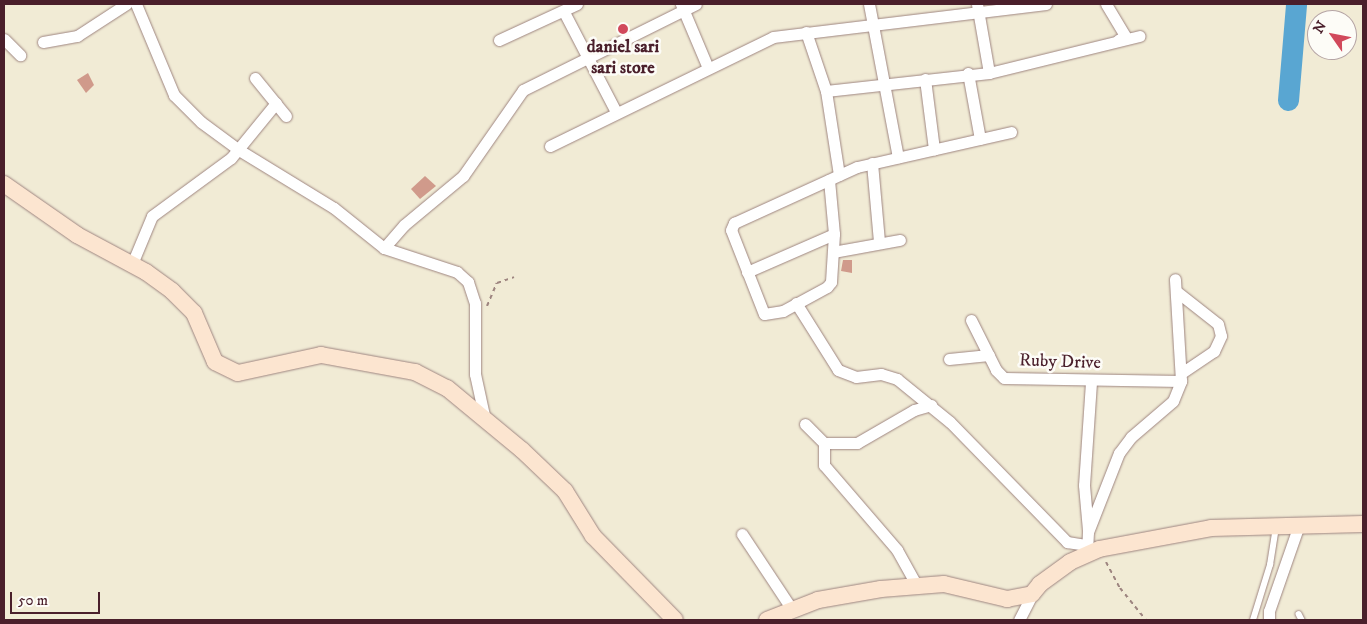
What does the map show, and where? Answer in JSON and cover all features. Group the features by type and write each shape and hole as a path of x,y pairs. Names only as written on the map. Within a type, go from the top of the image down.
{"street":[{"path":"43,42 77,36 126,4"},
{"path":"136,4 174,95 201,122 239,150 334,208 384,248 457,272 468,282 475,304 474,374 485,420"},
{"path":"499,40 564,12 577,4"},
{"path":"384,248 404,225 463,176 523,90 683,6 696,4"},
{"path":"869,4 898,157"},
{"path":"550,146 616,112 773,37 873,26 977,8 1046,4"},
{"path":"1106,4 1125,36 1117,40"},
{"path":"683,6 708,68"},
{"path":"977,8 989,72"},
{"path":"564,12 616,112"},
{"path":"806,32 826,91 839,175"},
{"path":"826,91 989,72 1140,36"},
{"path":"4,39 20,56"},
{"path":"968,73 980,139"},
{"path":"255,78 286,116"},
{"path":"925,79 934,149"},
{"path":"132,264 152,216 239,150 276,103"},
{"path":"829,180 834,234 830,284 783,311 764,314 731,226 839,175 872,163 1010,132"},
{"path":"872,163 879,242"},
{"path":"4,184 77,235 132,264 172,291 194,313 215,362 238,373 321,355 415,372 447,388 565,491 593,536 676,620"},
{"path":"747,272 834,234"},
{"path":"833,252 879,242 900,240"},
{"path":"1088,532 1119,453 1131,436 1173,401 1182,376 1176,285 1218,324 1222,336 1214,350 1182,376"},
{"path":"796,303 838,370 856,377 888,375 931,405 1067,542 1091,550"},
{"name":"Ruby Drive","path":"971,320 996,370 1004,378 1091,381 1182,376"},
{"path":"949,358 988,355"},
{"path":"1091,381 1084,486 1091,550"},
{"path":"805,424 824,443 857,443 914,410 931,405"},
{"path":"824,443 824,465 898,550 917,586"},
{"path":"1019,620 1032,594 1040,584 1070,562 1091,550 1211,528 1277,524 1363,524"},
{"path":"1268,620 1269,611 1300,524"},
{"path":"742,534 791,608"},
{"path":"767,620 791,608 880,589 944,584 1006,599 1032,594"}],"lane":[{"path":"1253,620 1270,565 1277,524"}],"path":[{"path":"485,310 497,283 514,277"},
{"path":"1091,550 1146,620"}],"building":[{"path":"88,73 94,85 86,93 77,80"},
{"path":"425,176 436,186 420,199 411,189"},
{"path":"843,260 852,260 852,273 841,271"}],"waterway":[{"path":"1288,100 1296,4"}],"place":[{"name":"daniel sari sari store","path":"623,29"}]}
